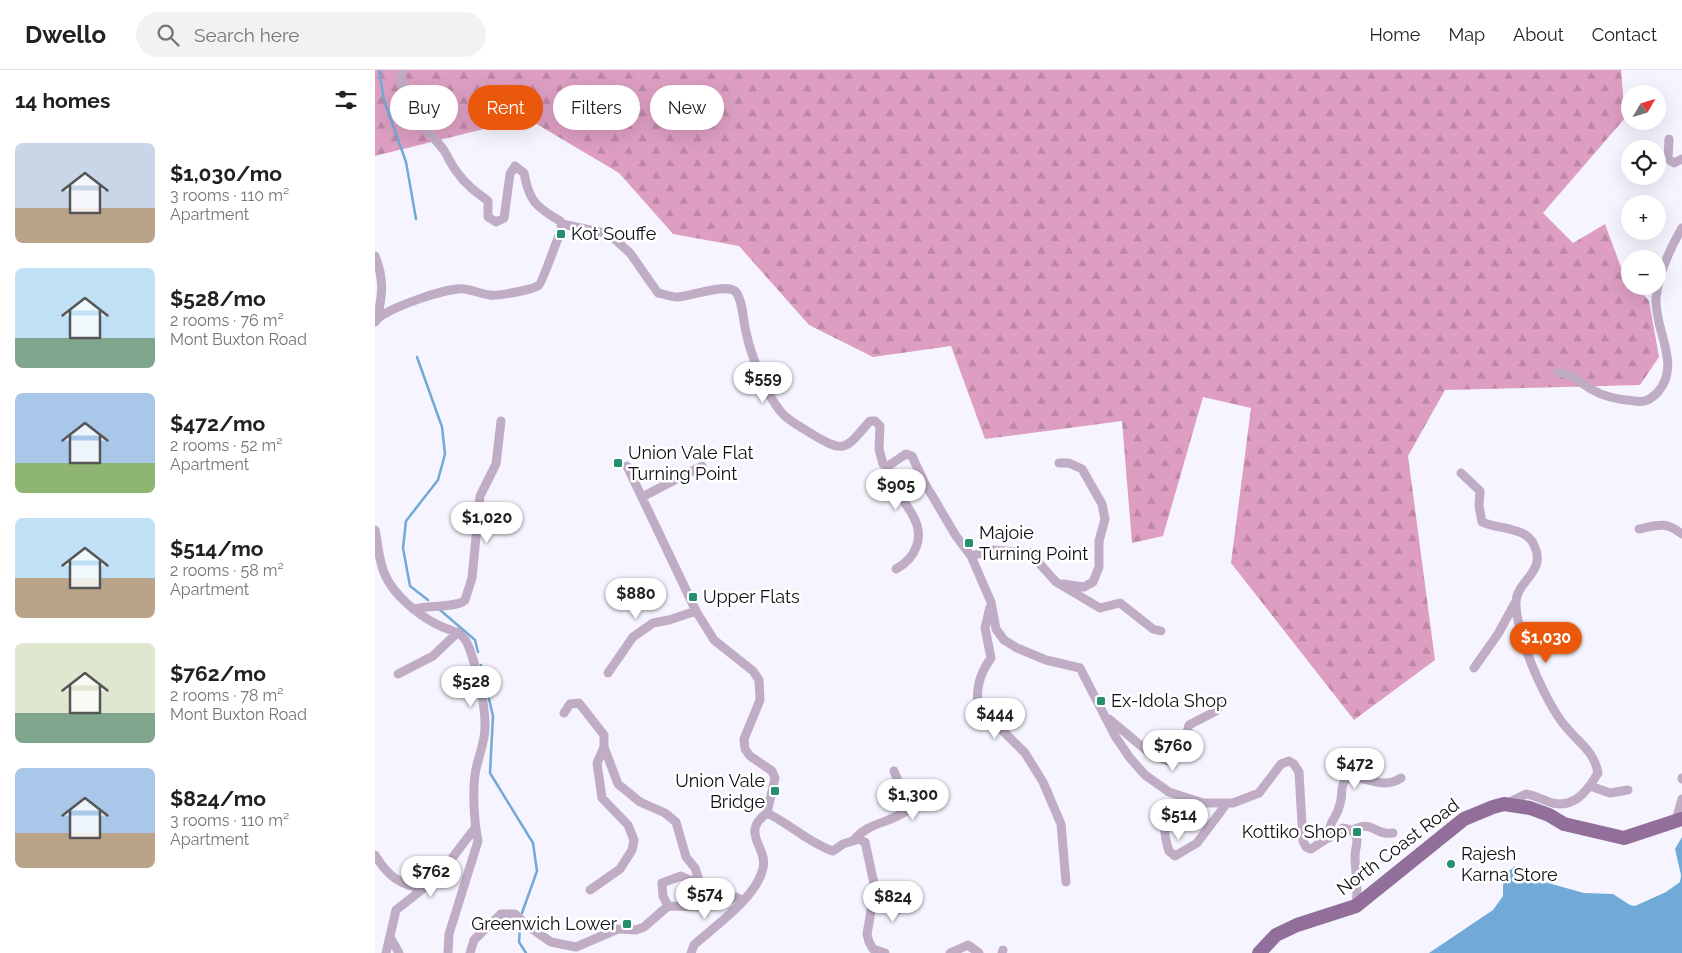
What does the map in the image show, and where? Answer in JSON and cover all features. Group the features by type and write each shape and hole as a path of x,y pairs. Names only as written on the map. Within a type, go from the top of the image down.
{"main road":[{"name":"North Coast Road","path":"1259,953 1276,935 1297,925 1356,906 1474,813 1504,804 1530,808 1549,815 1563,824 1617,837 1633,836 1679,820"}],"street":[{"path":"402,70 402,88 409,110 443,149 466,184 488,200 488,217 496,222 504,218 510,174 515,166 524,173 527,189 533,202 562,224 609,234 630,253 658,293 676,297 727,288 735,292 740,300 748,343 781,413 831,446 839,448 850,444 870,421 875,421 880,426 879,449 883,464 888,466 906,454 912,456 956,536 971,556 991,602 996,629 1004,640 1017,648 1046,660 1080,668 1115,736 1145,775 1169,792 1200,802"},
{"path":"1669,140 1668,159 1674,163 1682,159"},
{"path":"376,320 391,309 447,291 462,289 491,296 533,288 543,280 562,224"},
{"path":"1558,372 1569,373 1593,390 1609,397 1636,402 1646,402 1662,388 1671,365 1656,300 1661,269 1682,228"},
{"path":"375,256 381,271 383,285 376,320"},
{"path":"413,609 425,606 457,605 465,600 472,578 480,496 496,464 501,420"},
{"path":"1056,582 1084,587 1093,582 1099,567 1099,541 1105,519 1102,504 1082,468 1069,463 1059,463"},
{"path":"627,466 696,611 714,640 753,671 759,680 760,700 744,739 745,749 750,756 772,771 775,778 767,813 758,820 754,836 763,855 764,865 755,886 726,920 694,945 691,953"},
{"path":"642,497 702,466"},
{"path":"1461,472 1480,491 1479,506 1482,522 1492,527 1516,530 1531,539 1538,553 1535,568 1498,634 1474,668"},
{"path":"896,570 906,564 916,550 917,524 903,499 903,493 907,484 920,473"},
{"path":"1639,529 1664,524 1670,525 1682,534"},
{"path":"375,530 385,574 399,595 413,609 437,625 458,632 465,638 470,649 486,725 476,772 475,828 478,841 449,934 448,953"},
{"path":"971,556 993,550 1030,553 1056,582 1100,608 1120,603 1153,629 1161,631"},
{"path":"991,602 985,628 991,658 980,673 977,704 979,715 1003,731 1025,753 1043,782 1061,824 1066,882"},
{"path":"1504,804 1526,794 1562,806 1571,804 1591,786 1598,773 1596,764 1584,744 1566,727 1551,705 1525,647 1515,603"},
{"path":"608,673 633,637 653,623 696,611"},
{"path":"398,674 433,656 458,632"},
{"path":"1105,715 1152,755 1167,761 1175,757 1189,725 1216,712 1223,700"},
{"path":"564,713 570,704 579,704 604,734 604,747 618,784 640,802 665,813 676,822 687,857 695,868 698,877 692,880 681,876 662,883 663,896 668,906"},
{"path":"590,890 620,868 632,850 634,840 628,825 602,798 597,763 604,747"},
{"path":"1227,803 1197,843 1175,856 1169,851 1164,823 1168,815 1178,807 1200,802 1227,803 1259,794 1281,764 1289,761 1294,764 1299,772 1303,841 1306,847 1311,849 1343,828 1352,831 1358,842 1355,854 1359,890 1356,906"},
{"path":"853,841 861,831 897,817 906,811 905,798 894,771"},
{"path":"1329,838 1330,822 1339,807 1341,786 1345,780 1353,776 1373,782 1386,783 1395,782 1401,778"},
{"path":"1591,786 1611,793 1628,790"},
{"path":"1679,820 1682,799"},
{"path":"767,813 788,823 820,846 833,851 859,839 865,842 868,848 875,888 867,934 873,949 885,953"},
{"path":"1352,831 1360,825 1367,825 1383,833 1393,833"},
{"path":"386,953 396,910 443,870 475,828"},
{"path":"376,860 391,877 410,887 424,888"},
{"path":"470,953 474,940 501,914 515,914 551,942 576,947 618,929 636,930 644,927 668,906 702,907 719,904 736,897 742,900"},
{"path":"872,904 893,911 915,905"},
{"path":"390,937 399,953"},
{"path":"950,953 968,945 979,953"}],"green space":[{"path":"375,70 1621,70 1621,123 1543,213 1573,243 1605,224 1621,267 1621,295 1644,295 1649,301 1659,357 1640,385 1445,390 1408,456 1435,660 1354,720 1231,563 1251,408 1203,397 1163,536 1132,543 1122,421 985,439 951,346 873,357 809,325 739,246 673,234 619,173 543,128 543,85 468,85 468,130 480,130 375,156"}],"water":[{"path":"1682,837 1682,953 1429,953 1493,910 1503,896 1503,876 1515,866 1523,866 1541,881 1584,893 1613,894 1630,905 1635,906 1666,892 1680,882 1681,875 1675,849"}],"waterway":[{"path":"379,70 384,100 406,162 416,219"},
{"path":"417,357 442,427 445,454 438,480 406,521 403,548 410,586 428,600"},
{"path":"440,610 475,640 478,652"},
{"path":"481,665 493,716 490,773 533,843 537,871 522,913"},
{"path":"520,927 519,942 526,953"}],"place":[{"name":"Kot Souffe","path":"561,234"},
{"name":"Union Vale Flat Turning Point","path":"618,463"},
{"name":"Majoie Turning Point","path":"969,543"},
{"name":"Upper Flats","path":"693,597"},
{"name":"Ex-Idola Shop","path":"1101,701"},
{"name":"Union Vale Bridge","path":"775,791"},
{"name":"Kottiko Shop","path":"1357,832"},
{"name":"Rajesh Karna Store","path":"1451,864"},
{"name":"Greenwich Lower","path":"627,924"}]}
